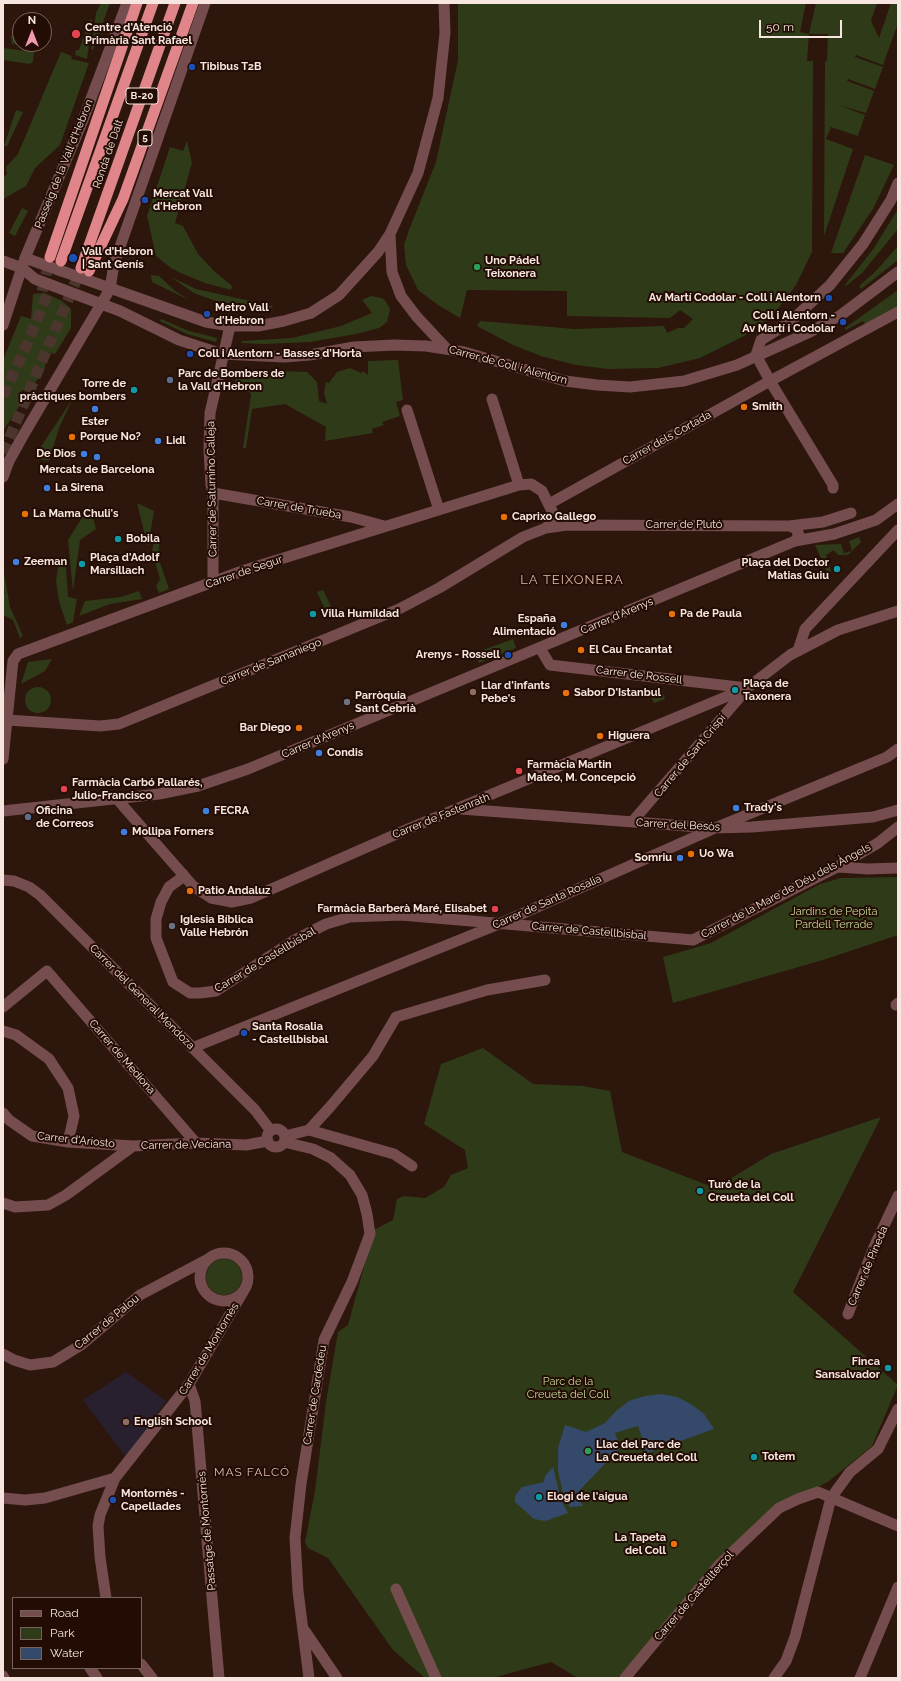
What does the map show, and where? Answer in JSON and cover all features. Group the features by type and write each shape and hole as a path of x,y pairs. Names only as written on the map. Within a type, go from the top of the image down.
{"highway":[{"path":"50,257 137,3"},
{"name":"Ronda de Dalt","path":"61,261 153,3"},
{"name":"Ronda de Dalt","path":"85,270 175,3"},
{"name":"5","path":"85,270 123,199 193,3"}],"street":[{"name":"Passeig de la Vall d'Hebron","path":"3,325 24,263 83,120 127,3"},
{"path":"3,477 9,461 24,434 110,289 114,264 205,3"},
{"path":"3,260 24,263 110,289 200,321 246,327 271,324 311,313 329,302 355,279 378,252 390,234 418,173 436,105 445,33 444,3"},
{"path":"833,488 833,485 756,356 761,340 797,316 835,279 863,244 891,200 898,183"},
{"path":"390,234 392,272 401,296 417,317 446,348"},
{"name":"Carrer de Coll i Alentorn","path":"24,263 35,279 120,311 179,340 222,354 284,357 354,347 394,345 446,348 565,381 613,386 659,385 684,381 730,368 810,332 841,314 898,272"},
{"name":"Carrer dels Cortada","path":"551,503 770,381 898,312"},
{"name":"Carrer de Saturnino Calleja","path":"213,582 213,492 210,485 209,450 210,413 222,354 230,326"},
{"path":"492,399 518,480 537,486 551,503 565,525"},
{"path":"407,410 439,510"},
{"name":"Carrer de Segur","path":"7,720 13,661 18,654 245,570 491,493 518,480"},
{"name":"Carrer de Trueba","path":"213,492 351,517 384,526"},
{"path":"546,528 553,517 551,503"},
{"name":"Carrer d'Arenys","path":"3,811 159,794 198,786 248,769 795,541 834,534 876,520 898,504"},
{"name":"Carrer de Plutó","path":"546,528 565,525 789,526 823,522 850,513"},
{"path":"789,526 797,531 798,536 795,541"},
{"name":"Carrer de Samaniego","path":"7,720 100,726 119,724 399,609 439,588 519,540 546,528"},
{"path":"794,653 805,629 898,530"},
{"name":"Carrer de Fastenrath","path":"117,799 193,886 211,898 232,902 251,898 458,809 747,688 794,653 838,630 898,611"},
{"name":"Carrer de Rossell","path":"540,648 550,665 747,688"},
{"name":"Carrer de Sant Crispí","path":"632,822 747,688"},
{"path":"3,759 7,720"},
{"name":"Carrer de Santa Rosalia","path":"192,1048 499,924 714,828 887,757 898,749"},
{"name":"Carrer del Besòs","path":"458,809 714,828 752,827 873,817 898,810"},
{"name":"Carrer de la Mare de Déu dels Àngels","path":"693,940 837,867 878,844 898,827"},
{"path":"837,867 868,869 898,868"},
{"name":"Carrer de Castellbisbal","path":"183,874 180,879 169,887 162,902 156,919 156,938 173,982 190,993 216,991 292,941 326,924 350,917 401,915 693,940"},
{"name":"Carrer del General Mendoza","path":"3,880 14,881 29,887 40,895 255,1110 270,1136"},
{"name":"Carrer de Mediona","path":"3,1007 47,971 196,1143"},
{"path":"270,1136 280,1129 285,1139 309,1130 361,1072 396,1017 487,990 545,980"},
{"path":"3,1031 16,1035 49,1059 68,1088 74,1116 68,1142"},
{"name":"Carrer d'Ariosto","path":"3,1113 9,1120 32,1136 68,1142 133,1146"},
{"path":"309,1130 394,1154 412,1166"},
{"name":"Carrer de Veciana","path":"3,1203 15,1207 48,1205 71,1191 133,1146 196,1143 246,1145 270,1136 271,1145 277,1147 285,1139"},
{"name":"Carrer de Cardedeu","path":"285,1139 313,1149 331,1158 350,1175 362,1195 370,1234 352,1282 324,1340 301,1484 295,1538 298,1591 309,1678"},
{"name":"Carrer de Pineda","path":"848,1314 874,1247 898,1196"},
{"path":"224,1253 232,1254 239,1258 248,1272 248,1280 243,1292 235,1300 227,1302 211,1298 205,1292 200,1281 200,1272 208,1259 215,1255 224,1253"},
{"name":"Carrer de Palou","path":"3,1354 14,1360 30,1365 53,1362 81,1345 140,1295 208,1259"},
{"name":"Carrer de Montornès","path":"106,1597 100,1557 98,1526 100,1515 115,1478 189,1384 243,1292"},
{"name":"Passatge de Montornès","path":"189,1384 195,1401 219,1678"},
{"path":"774,1678 786,1661 795,1637 831,1498 850,1472 878,1449 898,1409"},
{"path":"3,1498 25,1500 45,1498 115,1478"},
{"name":"Carrer de Castellterçol","path":"624,1678 719,1565 779,1508 798,1498 818,1492 898,1526"},
{"path":"860,1678 898,1587"},
{"path":"396,1589 436,1678"},
{"path":"304,1629 337,1678"},
{"path":"142,1665 152,1678"},
{"path":"91,1669 97,1678"}],"shaded area":[{"name":"English School","path":"126,1372 166,1401 138,1443 126,1457 83,1400"}],"green space":[{"path":"101,3 110,3 93,50 91,49 96,13"},
{"path":"458,3 806,3 800,32 809,34 807,61 813,61 812,252 796,285 777,310 767,320 744,336 700,358 658,368 608,369 576,365 541,356 513,345 477,326 480,321 574,329 664,326 667,333 678,328 684,328 693,319 680,310 670,318 567,316 567,291 467,290 460,318 438,305 418,290 406,265 404,245 436,162 458,60"},
{"path":"816,3 877,3 871,21 879,38 891,3 898,3 898,23 883,65 856,55 855,57 883,67 875,89 848,79 847,81 874,91 866,113 838,105 865,115 858,136 831,127 826,139 853,149 824,236 825,61 827,61 828,34 809,34"},
{"path":"90,19 92,20 87,59 75,55 76,50 79,50"},
{"path":"3,48 12,49 12,52 34,52 33,62 30,64 3,60"},
{"path":"61,52 72,56 71,59 89,63 60,145 35,168 26,186 3,199 3,177 7,174 6,167 18,154"},
{"path":"16,110 23,112 7,146 4,146"},
{"path":"187,141 192,163 175,223 183,226 198,254 214,271 232,286 231,290 205,283 181,273 171,268 156,256 147,216 170,147 183,151"},
{"path":"865,155 894,165 873,209 843,253 831,253"},
{"path":"22,208 28,211 15,236 9,233"},
{"path":"898,209 898,229 862,273 846,286 845,285 874,248"},
{"path":"898,246 898,260 861,289 859,286 875,272"},
{"path":"151,275 159,276 174,290 189,300 152,282"},
{"path":"171,277 196,289 273,306 272,308 249,307 216,301 194,293"},
{"path":"898,290 898,307 866,325 863,321 846,330 845,328"},
{"path":"45,293 62,301 71,309 71,328 55,354 46,352 45,368 29,392 21,390 20,405 3,431 3,360 21,316 31,319 33,294"},
{"path":"371,296 385,300 390,309 387,322 379,328 356,334 310,342 264,344 241,343 242,341 292,338 341,326 372,313 362,300"},
{"path":"161,319 189,331 217,338 216,342 187,334 160,321"},
{"path":"398,360 403,400 396,402 400,416 382,422 384,425 372,429 373,433 325,441 326,427 285,404 252,409 246,448 243,448 251,395 250,392 234,389 236,376 234,369 307,372 317,382 319,401 327,404 324,393 326,382 329,383 337,372 350,368 361,373 363,371 368,375 368,361"},
{"path":"72,400 59,428 49,461 39,459 38,451"},
{"path":"137,503 154,511 148,547"},
{"path":"90,505 96,529 80,540 73,591 68,540"},
{"path":"155,535 160,539 158,557 169,589 159,593 156,586 160,579 152,551"},
{"path":"859,537 861,542 852,551 849,541"},
{"path":"841,544 844,553 852,551 848,555 838,555 834,550 826,555 831,571 828,574 815,545"},
{"path":"65,556 68,597 77,599 73,622 67,625 59,601 56,581 59,562"},
{"path":"3,568 10,607 23,636 20,638 13,620 3,615 3,596 5,592 3,589"},
{"path":"323,590 331,606 325,609 317,592"},
{"path":"139,591 142,599 110,604 79,616 85,601 121,597"},
{"path":"513,639 516,648 479,663 475,653"},
{"path":"52,659 45,671 21,684 28,662"},
{"path":"38,687 47,691 51,700 47,709 38,713 29,709 25,700 29,691"},
{"path":"661,688 665,699 654,703 648,690"},
{"name":"Jardins de Pepita Pardell Terrade","path":"898,877 898,935 823,960 673,1003 663,957 711,943 820,884 841,878"},
{"name":"Parc de la Creueta del Coll","path":"483,1048 533,1084 583,1086 610,1091 622,1152 715,1188 771,1154 881,1117 793,1292 898,1385 872,1446 829,1481 813,1490 783,1500 734,1545 619,1678 578,1678 551,1662 492,1678 425,1678 393,1650 328,1558 308,1548 305,1542 315,1491 326,1402 338,1332 348,1325 374,1230 393,1220 397,1199 404,1196 425,1198 444,1187 451,1175 468,1168 465,1150 424,1124 441,1064"},
{"path":"227,1259 237,1264 241,1270 241,1284 237,1290 231,1294 221,1295 211,1290 207,1284 206,1274 211,1264 217,1260"}],"water":[{"name":"Llac del Parc de La Creueta del Coll","path":"661,1394 677,1397 691,1404 704,1414 714,1429 647,1453 638,1426 615,1433 620,1448 576,1494 583,1506 570,1507 563,1493 558,1471 558,1448 565,1425 586,1432 605,1423 616,1411 629,1401 645,1396"},
{"path":"553,1467 561,1500 568,1513 545,1521 534,1519 515,1502 515,1496 522,1487 544,1482 545,1476"}],"tunnel":[{"path":"42,291 50,258"},
{"path":"3,396 28,342 61,261"},
{"path":"3,453 81,269"}],"place":[{"name":"Centre d'Atenció Primària Sant Rafael","path":"76,34"},
{"name":"Tibibus T2B","path":"192,67"},
{"name":"Mercat Vall d'Hebron","path":"145,200"},
{"name":"Vall d’Hebron | Sant Genís","path":"73,258"},
{"name":"Uno Pádel Teixonera","path":"477,267"},
{"name":"Av Martí Codolar - Coll i Alentorn","path":"829,298"},
{"name":"Metro Vall d'Hebron","path":"207,314"},
{"name":"Coll i Alentorn - Av Martí i Codolar","path":"843,322"},
{"name":"Coll i Alentorn - Basses d'Horta","path":"190,354"},
{"name":"Parc de Bombers de la Vall d'Hebron","path":"170,380"},
{"name":"Torre de pràctiques bombers","path":"134,390"},
{"name":"Smith","path":"744,407"},
{"name":"Ester","path":"95,409"},
{"name":"Porque No?","path":"72,437"},
{"name":"Lidl","path":"158,441"},
{"name":"De Dios","path":"84,454"},
{"name":"Mercats de Barcelona","path":"97,457"},
{"name":"La Sirena","path":"47,488"},
{"name":"La Mama Chuli's","path":"25,514"},
{"name":"Caprixo Gallego","path":"504,517"},
{"name":"Bobila","path":"118,539"},
{"name":"Zeeman","path":"16,562"},
{"name":"Plaça d'Adolf Marsillach","path":"82,564"},
{"name":"Plaça del Doctor Matias Guiu","path":"837,569"},
{"name":"Villa Humildad","path":"313,614"},
{"name":"Pa de Paula","path":"672,614"},
{"name":"España Alimentació","path":"564,625"},
{"name":"El Cau Encantat","path":"581,650"},
{"name":"Arenys - Rossell","path":"508,655"},
{"name":"Plaça de Taxonera","path":"735,690"},
{"name":"Llar d'infants Pebe's","path":"473,692"},
{"name":"Sabor D'Istanbul","path":"566,693"},
{"name":"Parròquia Sant Cebrià","path":"347,702"},
{"name":"Bar Diego","path":"299,728"},
{"name":"Higuera","path":"600,736"},
{"name":"Condis","path":"319,753"},
{"name":"Farmàcia Martin Mateo, M. Concepció","path":"519,771"},
{"name":"Farmàcia Carbó Pallarés, Julio-Francisco","path":"64,789"},
{"name":"Trady's","path":"736,808"},
{"name":"FECRA","path":"206,811"},
{"name":"Oficina de Correos","path":"28,817"},
{"name":"Mollipa Forners","path":"124,832"},
{"name":"Uo Wa","path":"691,854"},
{"name":"Somriu","path":"680,858"},
{"name":"Patio Andaluz","path":"190,891"},
{"name":"Farmàcia Barberà Maré, Elisabet","path":"495,909"},
{"name":"Iglesia Bíblica Valle Hebrón","path":"172,926"},
{"name":"Santa Rosalia - Castellbisbal","path":"244,1033"},
{"name":"Turó de la Creueta del Coll","path":"700,1191"},
{"name":"Finca Sansalvador","path":"888,1368"},
{"name":"English School","path":"126,1422"},
{"name":"Llac del Parc de La Creueta del Coll","path":"588,1451"},
{"name":"Totem","path":"754,1457"},
{"name":"Elogi de l'aigua","path":"539,1497"},
{"name":"Montornès - Capellades","path":"113,1500"},
{"name":"La Tapeta del Coll","path":"674,1544"}],"district":[{"name":"LA TEIXONERA","path":"572,580"},
{"name":"MAS FALCÓ","path":"252,1472"}]}
